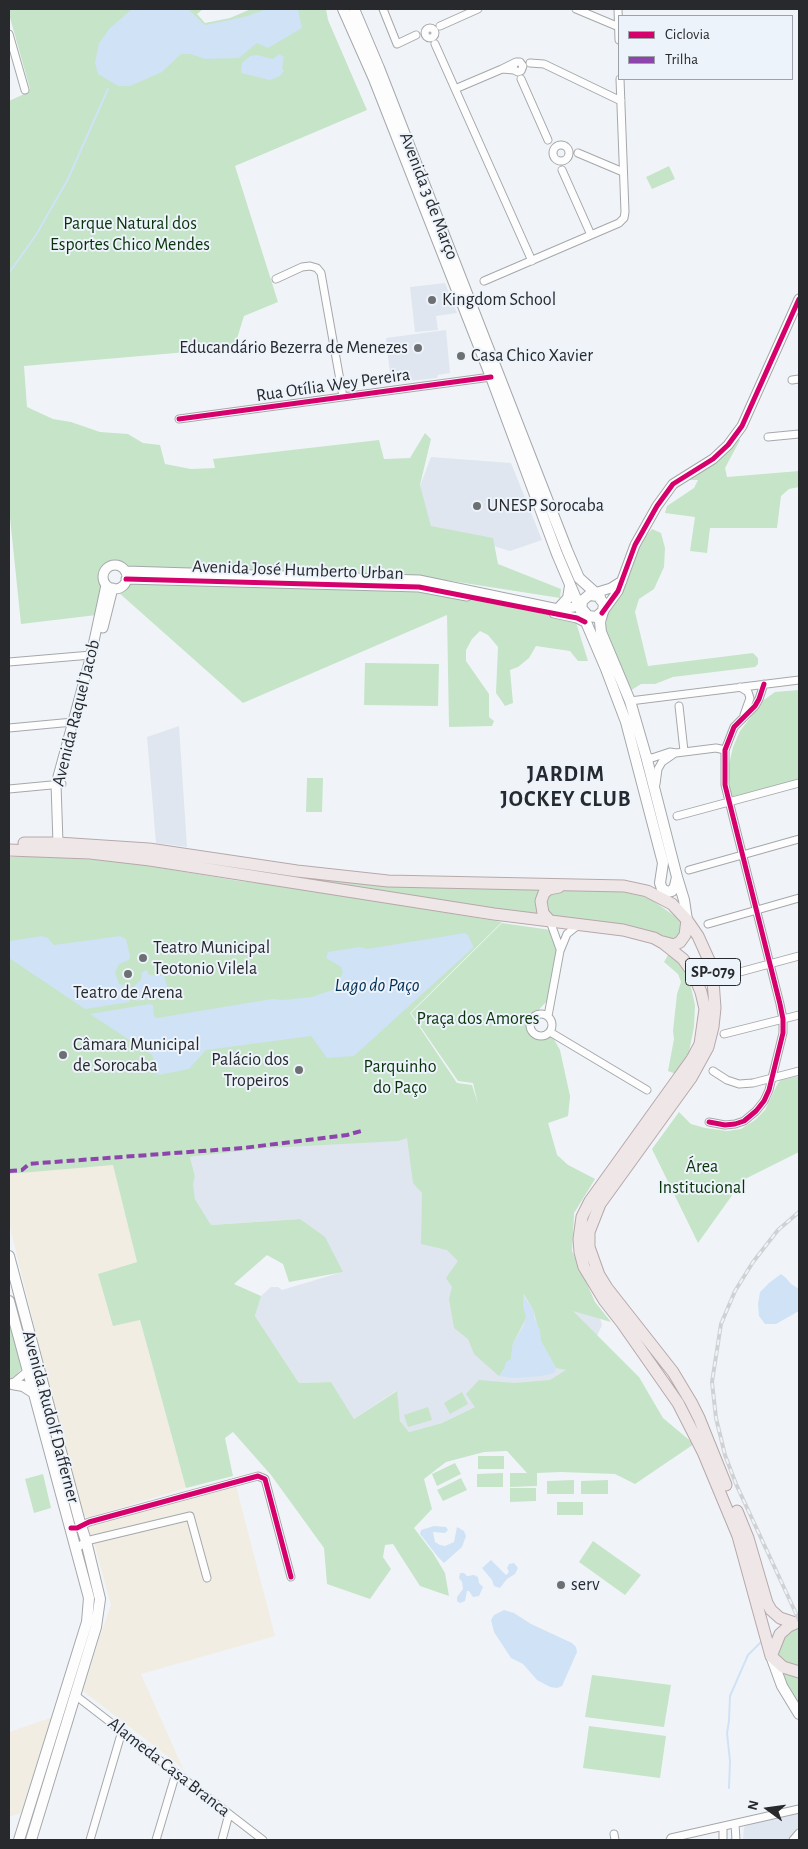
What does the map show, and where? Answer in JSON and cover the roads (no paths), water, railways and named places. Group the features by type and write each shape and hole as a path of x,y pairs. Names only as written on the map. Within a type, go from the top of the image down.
{"main road":[{"name":"Avenida 3 de Março","path":"343,9 374,79 570,585 589,601"},
{"name":"Avenida 3 de Março","path":"354,9 589,601 606,669 626,722 663,863 661,886 668,892 674,888 677,877"},
{"path":"491,377 497,378 502,384"},
{"path":"558,609 568,598 570,585"},
{"path":"603,611 596,617 588,616 582,611 589,601 603,601 603,611 600,622 601,632 630,701 684,900 687,920 686,935 680,942 669,944 654,938"},
{"name":"SP-079","path":"9,843 60,843 149,849 313,873 388,881 624,886 640,890 672,904 687,920 703,944 712,967 715,1008 708,1047 691,1078 600,1204 588,1232 589,1247 592,1261 603,1281 673,1372 700,1418 748,1538 767,1604 780,1618 797,1622"},
{"name":"SP-079","path":"9,850 90,853 150,860 293,883 623,930 654,938 683,959 693,973 701,992 705,1010 700,1044 692,1059 590,1201 582,1217 578,1239 584,1267 594,1284 670,1389 703,1452 738,1536 771,1656"},
{"path":"640,890 652,886 661,874"},
{"path":"550,921 541,908 544,893 549,889 580,886"},
{"name":"Avenida Rudolf Dafferner","path":"9,1256 78,1524 75,1544 89,1598 87,1622 19,1840"},
{"name":"Avenida Rudolf Dafferner","path":"9,1306 12,1326 78,1524 86,1541 100,1599 96,1627 75,1695"},
{"path":"10,1384 23,1386 34,1393"},
{"name":"SP-079","path":"771,1656 780,1634 797,1622"},
{"path":"771,1656 783,1667 799,1672"},
{"path":"771,1656 782,1686 799,1714"},
{"path":"31,1840 75,1695"}],"street":[{"path":"383,9 397,44 416,36 430,33 440,26 478,9"},
{"path":"576,9 618,28"},
{"path":"430,33 532,261"},
{"path":"9,34 26,90"},
{"path":"455,89 502,69 518,68 530,63 544,64 621,101"},
{"path":"518,68 521,80 554,156 591,236"},
{"path":"484,281 591,236 619,223 624,218 620,80"},
{"path":"548,140 623,172"},
{"path":"554,156 555,147 565,146"},
{"path":"562,170 570,152 565,146"},
{"path":"554,156 561,161 578,153"},
{"path":"276,279 302,267 310,266 317,268 321,273 343,397"},
{"path":"603,611 615,596 635,546 657,506 673,484 728,445 742,426 799,299"},
{"path":"789,321 799,311"},
{"name":"Rua Otília Wey Pereira","path":"179,419 491,377"},
{"path":"768,437 799,434"},
{"name":"Avenida Raquel Jacob","path":"110,586 103,577 109,566 118,565 126,575"},
{"path":"110,586 122,586 126,575"},
{"name":"Avenida José Humberto Urban","path":"126,575 419,587 577,618 589,601"},
{"name":"Avenida José Humberto Urban","path":"126,575 419,580 558,609 568,608 589,601"},
{"path":"589,601 622,581"},
{"name":"Avenida Raquel Jacob","path":"60,843 59,784 73,722 110,586"},
{"name":"Avenida Raquel Jacob","path":"59,784 110,586"},
{"path":"9,662 91,655"},
{"path":"630,701 799,680"},
{"path":"709,1122 725,1125 735,1124 744,1121 756,1111 764,1101 772,1077 782,1033 783,1020 771,964 725,785 726,750 734,727 759,699 764,684"},
{"path":"740,687 748,692 750,698 744,716"},
{"path":"679,706 684,751"},
{"path":"9,728 73,722"},
{"path":"655,792 656,777 662,762 676,753 716,748 726,750"},
{"path":"646,756 652,758 670,752 676,753"},
{"path":"677,816 799,783"},
{"path":"9,789 59,784"},
{"path":"689,870 799,839"},
{"path":"708,924 799,898"},
{"path":"550,921 557,937 560,951"},
{"path":"550,1032 552,1025 548,1016 560,951 567,934 580,924"},
{"path":"725,976 799,956"},
{"path":"548,1016 537,1014 532,1019 530,1027 534,1033 540,1036 550,1032"},
{"path":"724,1034 799,1015"},
{"path":"550,1032 646,1090"},
{"path":"713,1071 727,1080 739,1084 753,1083 799,1071"},
{"path":"12,1326 28,1332"},
{"path":"10,1384 28,1372 36,1359"},
{"path":"78,1524 258,1476 265,1480 291,1577"},
{"path":"75,1544 80,1546 86,1541 190,1516 207,1578"},
{"name":"Alameda Casa Branca","path":"75,1695 263,1840"},
{"path":"90,1840 122,1731"},
{"path":"156,1840 176,1773"},
{"path":"670,1840 671,1838 799,1809"},
{"path":"222,1840 229,1814"},
{"path":"735,1824 736,1840"},
{"path":"723,1827 724,1840"},
{"path":"793,1840 799,1833"}],"water":[{"path":"132,9 188,9 205,25 244,17 267,9 298,9 302,28 268,48 257,43 239,58 205,59 191,54 181,54 162,72 130,86 118,86 98,74 95,63 99,43 110,28"},
{"path":"279,54 284,57 282,68 284,71 280,76 270,80 241,73 242,63 250,56 257,55 273,59"},
{"name":"Lago do Paço","path":"465,933 468,935 473,948 354,1056 327,1058 311,1036 206,1050 189,1069 158,1075 152,1055 90,1014 150,1004 153,1005 154,1016 157,1018 272,999 283,1000 312,997 335,989 343,972 341,967 326,958 328,952 360,947 367,949"},
{"path":"42,936 48,938 54,945 120,936 126,939 130,956 129,960 119,964 115,972 119,984 128,986 130,1002 85,1009 9,958 10,941"},
{"path":"147,970 149,975 164,976 168,989 156,998 137,1001 135,999 134,986 141,980 142,972"},
{"path":"781,1274 799,1289 799,1311 776,1324 765,1324 759,1316 760,1292"},
{"path":"523,1293 534,1311 534,1318 540,1330 541,1341 556,1368 554,1373 541,1376 513,1378 499,1376 504,1370 506,1362 511,1359 513,1343 523,1328 526,1318 523,1306"},
{"path":"434,1526 446,1527 448,1530 445,1533 433,1532 435,1542 440,1545 445,1546 454,1542 457,1527 464,1531 466,1536 462,1547 444,1563 420,1534 421,1530"},
{"path":"491,1560 506,1575 509,1572 507,1568 509,1564 514,1563 518,1568 515,1574 507,1579 500,1588 494,1586 492,1580 482,1568"},
{"path":"460,1573 478,1577 479,1583 483,1587 479,1596 473,1597 467,1591 465,1601 460,1603 457,1601 457,1597 463,1589 459,1578"},
{"path":"504,1610 514,1613 531,1624 572,1643 576,1647 577,1652 562,1686 557,1688 550,1687 537,1680 523,1664 511,1658 494,1632 491,1620 494,1615"}],"waterway":[{"path":"9,273 36,235 68,179 108,89"},
{"path":"729,1788 730,1761 727,1733 730,1696 748,1655 762,1641"}],"railway":[{"path":"799,1212 778,1230 753,1262 735,1291 721,1324 712,1382 716,1418 725,1455 736,1484 799,1620"}],"place":[{"name":"Kingdom School","path":"432,300"},
{"name":"Educandário Bezerra de Menezes","path":"418,348"},
{"name":"Casa Chico Xavier","path":"461,356"},
{"name":"UNESP Sorocaba","path":"477,506"},
{"name":"Teatro Municipal Teotonio Vilela","path":"143,958"},
{"name":"Teatro de Arena","path":"128,974"},
{"name":"Câmara Municipal de Sorocaba","path":"63,1055"},
{"name":"Palácio dos Tropeiros","path":"299,1070"},
{"name":"serv","path":"561,1585"}],"district":[{"name":"JARDIM JOCKEY CLUB","path":"566,786"}],"park label":[{"name":"Parque Natural dos Esportes Chico Mendes","path":"130,234"},
{"name":"Praça dos Amores","path":"478,1019"},
{"name":"Parquinho do Paço","path":"400,1077"},
{"name":"Área Institucional","path":"702,1177"}]}
